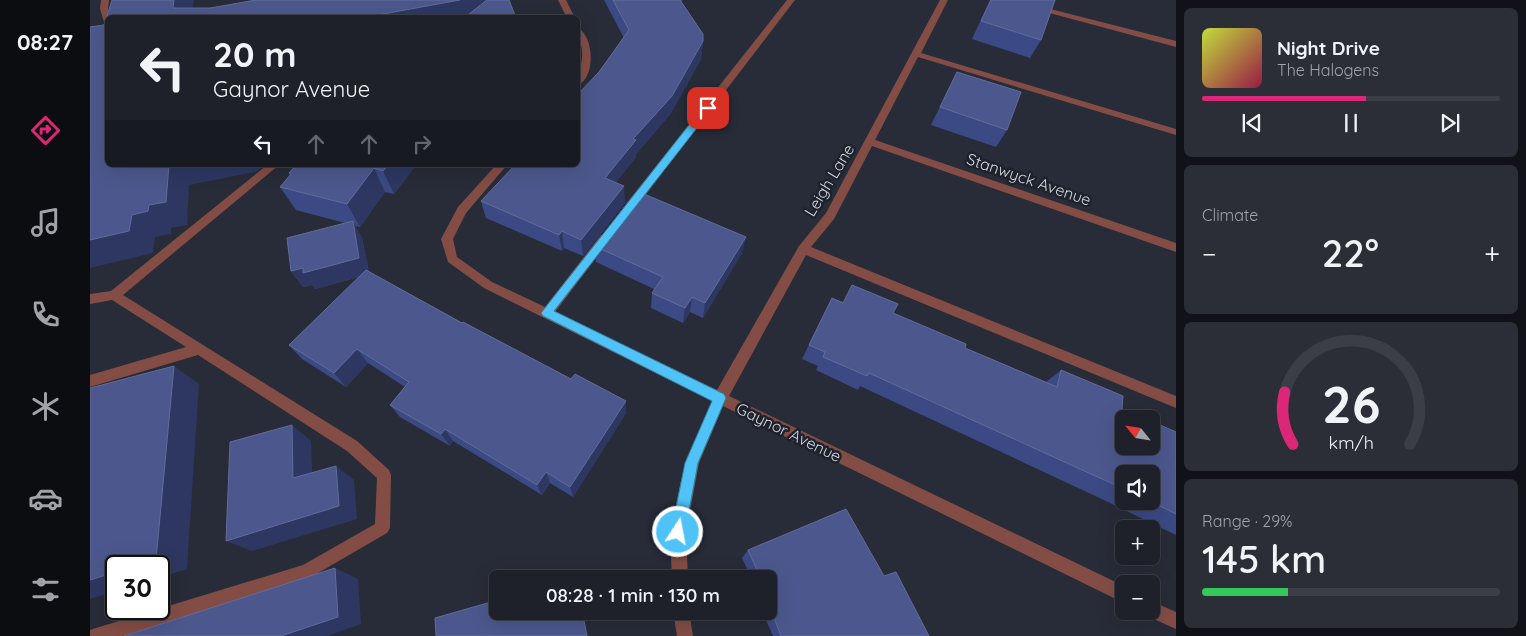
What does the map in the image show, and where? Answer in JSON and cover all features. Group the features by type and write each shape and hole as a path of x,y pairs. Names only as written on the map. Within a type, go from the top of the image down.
{"street":[{"path":"105,0 104,9 106,15"},
{"path":"562,0 570,15"},
{"path":"624,214 791,0"},
{"name":"Leigh Lane","path":"680,570 678,532 692,463 720,398 803,249 830,216 944,0"},
{"path":"1005,0 1176,44"},
{"path":"580,35 587,51 584,75 580,80"},
{"path":"916,54 1176,132"},
{"name":"Stanwyck Avenue","path":"870,142 1176,248"},
{"path":"90,299 114,295 272,167"},
{"name":"Gaynor Avenue","path":"500,167 462,210 447,239 452,259 488,285 1115,591"},
{"path":"546,313 612,229"},
{"path":"803,249 1176,402"},
{"path":"96,636 306,572 382,528 384,475 352,446 114,295"},
{"path":"90,381 199,349"},
{"path":"1160,613 1176,621"},
{"path":"682,620 685,636"}],"building":[{"path":"112,0 174,0 173,8 210,8 256,0 460,0 378,15 107,15"},
{"path":"487,0 509,0 515,15 468,15"},
{"path":"613,0 680,0 703,34 703,41 672,96 633,139 636,140 605,178 624,186 581,240 562,231 559,235 481,201 513,167 580,167 580,92 599,72 629,30"},
{"path":"991,0 1055,0 1041,40 981,21"},
{"path":"105,22 105,167 169,167 166,202 149,205 148,211 132,215 129,231 90,240 90,27 104,25"},
{"path":"957,72 1021,92 1007,130 940,107"},
{"path":"294,167 386,167 383,171 374,168 347,204 280,187 291,174 289,173"},
{"path":"637,191 746,237 705,303 692,297 685,308 652,293 663,277 594,246"},
{"path":"353,221 359,258 303,273 303,268 291,271 287,238"},
{"path":"366,270 462,323 571,379 575,374 626,401 570,487 546,472 537,485 445,429 441,434 390,405 409,382 357,349 334,373 289,345"},
{"path":"852,285 898,304 893,313 966,344 965,348 1057,387 1061,370 1123,396 1122,409 1124,410 1115,410 1115,455 1160,455 1160,425 1176,432 1176,514 1160,506 1160,465 1115,465 1115,485 869,373 867,376 823,357 825,352 809,345 832,298 843,303"},
{"path":"174,366 156,555 105,555 105,575 90,580 90,388"},
{"path":"292,425 293,478 336,466 339,506 226,541 230,442"},
{"path":"846,509 884,576 896,572 929,636 781,636 775,620 777,620 777,570 757,570 748,550"},
{"path":"335,568 338,617 281,636 124,636"},
{"path":"489,603 489,620 584,620 587,636 436,636 435,618"}],"route":[{"path":"678,532 692,463 720,398 546,313 708,108"}]}
